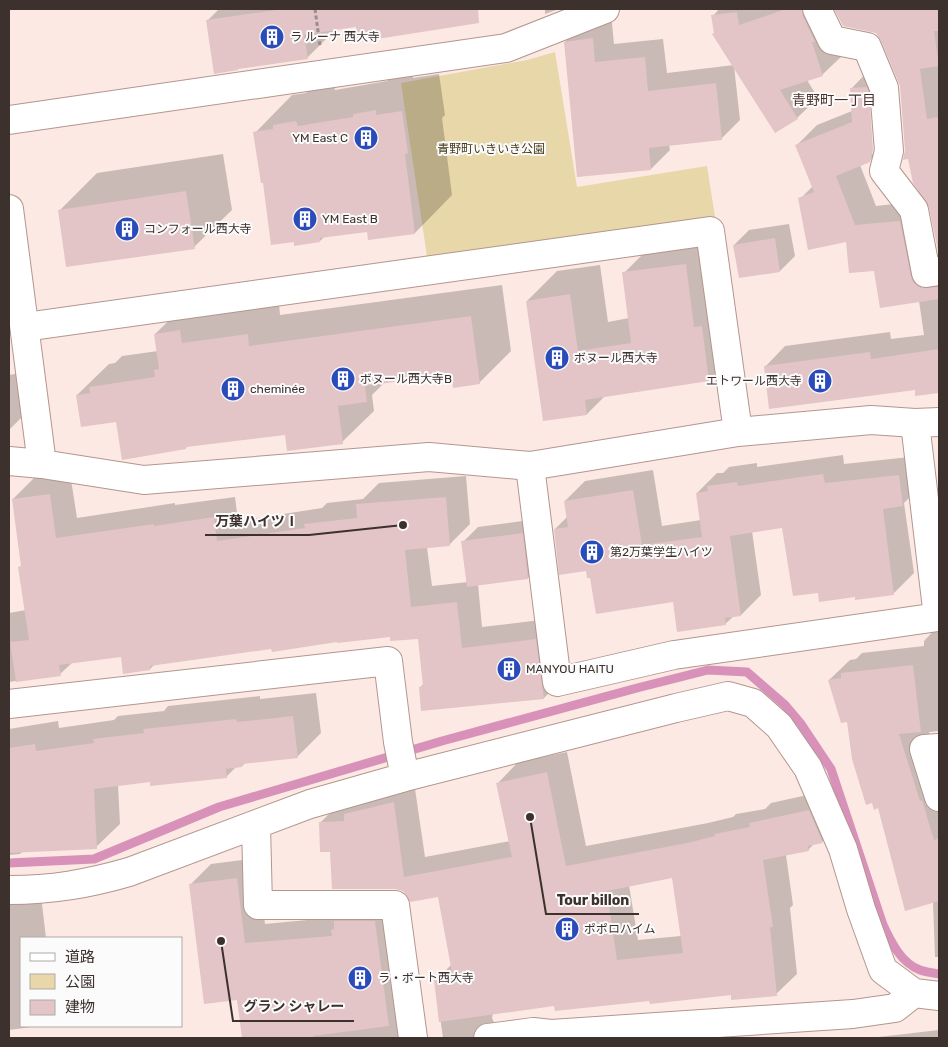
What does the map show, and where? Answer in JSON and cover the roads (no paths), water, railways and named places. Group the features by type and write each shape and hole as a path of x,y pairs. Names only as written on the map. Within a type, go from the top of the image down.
{"street":[{"path":"9,120 506,48 605,9"},
{"path":"817,9 832,40 867,47 884,88 889,152 884,171 914,210 926,272 939,271"},
{"path":"9,209 42,464"},
{"path":"25,327 710,231 738,432"},
{"path":"9,461 42,464 144,480 429,457 530,466 738,432 871,420 927,423 938,617 674,655 557,682 530,466"},
{"path":"9,704 388,661 398,742 405,773"},
{"path":"9,890 40,890 105,879 129,872 310,804 405,773 728,696 753,703 779,726 808,768 843,849 861,909 883,970 927,994"},
{"path":"939,748 924,749 939,797"},
{"path":"256,825 258,905 395,905 413,1038"},
{"path":"488,1038 533,1032 551,1034 853,1014 895,1008 927,994"}],"waterway":[{"path":"9,863 94,859 219,807 442,741 708,670 747,672 785,705 801,724 831,769 883,925 893,945 913,967 922,971 939,974"}],"place":[{"name":"ラ ルーナ 西大寺","path":"272,37"},
{"name":"YM East C","path":"366,138"},
{"name":"YM East B","path":"305,219"},
{"name":"コンフォール西大寺","path":"127,229"},
{"name":"ボヌール西大寺","path":"557,358"},
{"name":"ボヌール西大寺B","path":"343,379"},
{"name":"エトワール西大寺","path":"820,381"},
{"name":"cheminée","path":"233,389"},
{"name":"万葉ハイツⅠ","path":"403,525"},
{"name":"第2万葉学生ハイツ","path":"592,552"},
{"name":"MANYOU HAITU","path":"509,669"},
{"name":"Tour billon","path":"530,817"},
{"name":"ポポロハイム","path":"567,929"},
{"name":"グラン シャレー","path":"221,941"},
{"name":"ラ・ボート西大寺","path":"360,978"}],"district":[{"name":"青野町一丁目","path":"834,100"}],"park label":[{"name":"青野町いきいき公園","path":"491,149"}]}
